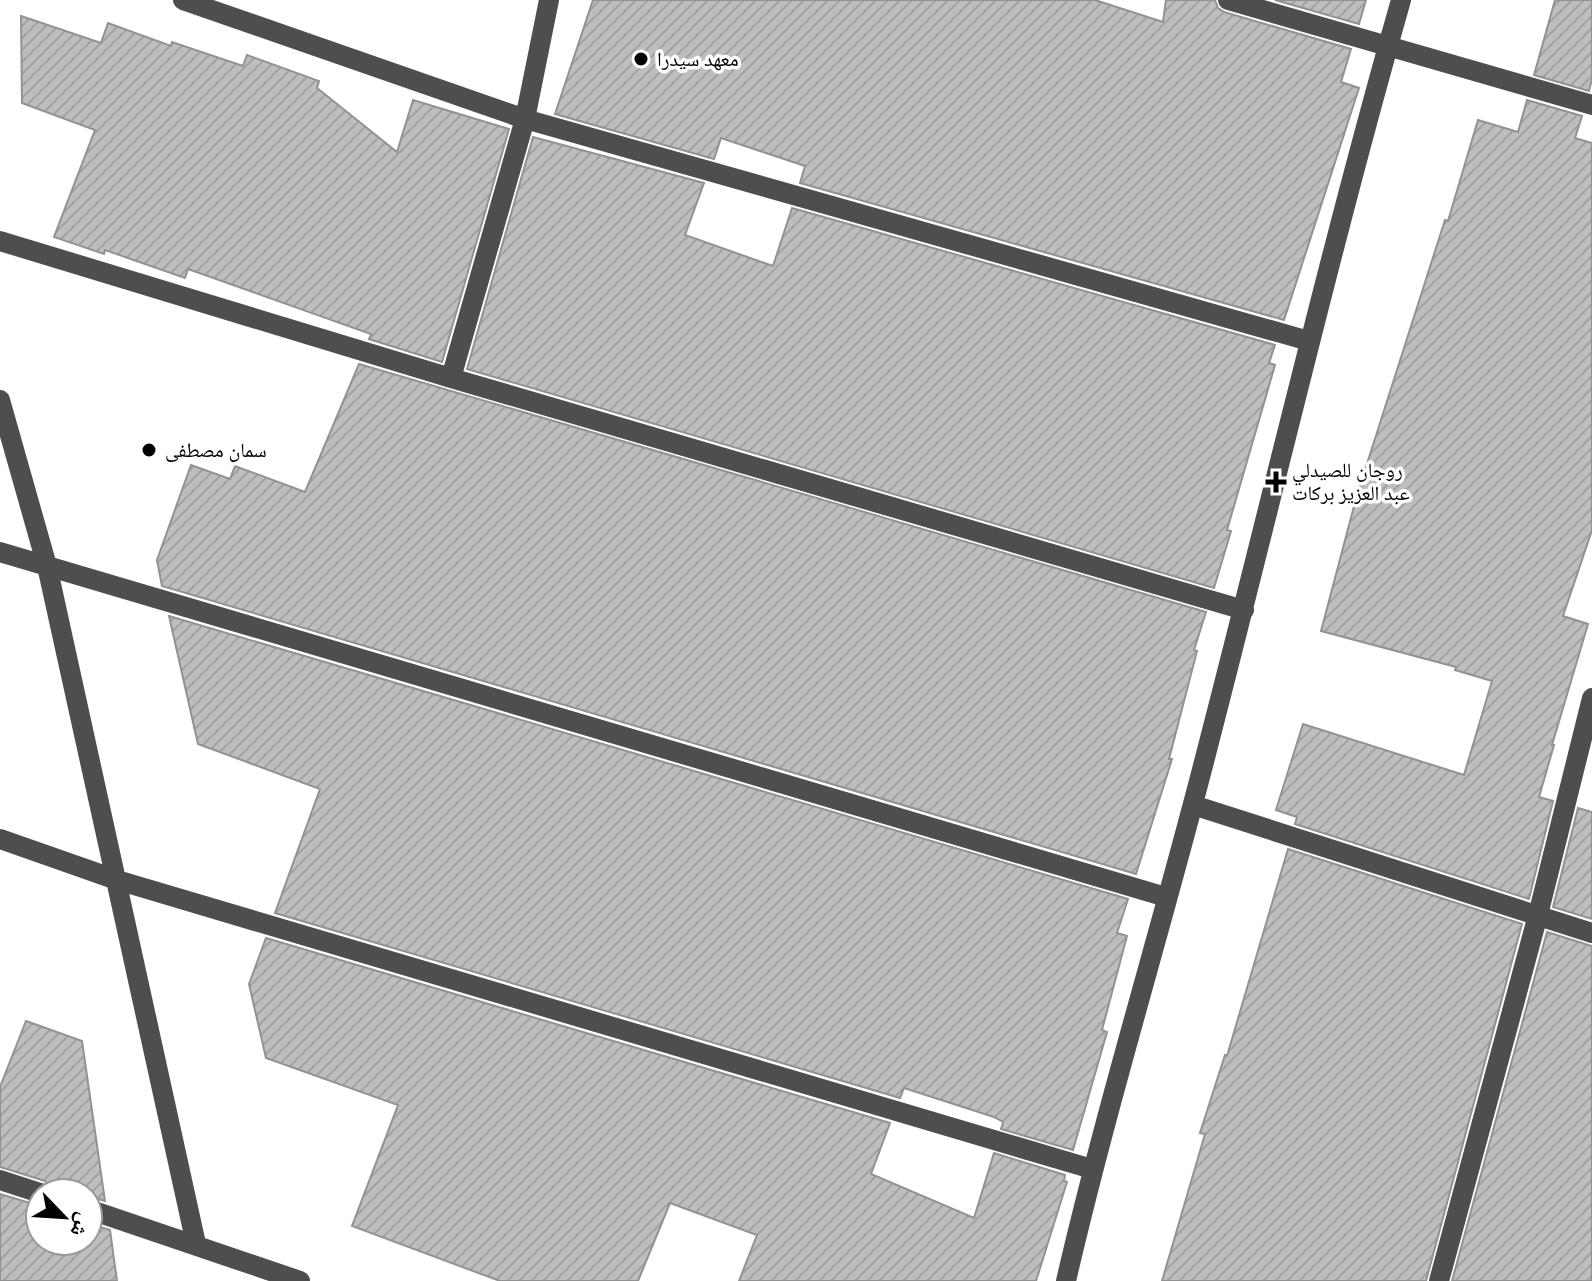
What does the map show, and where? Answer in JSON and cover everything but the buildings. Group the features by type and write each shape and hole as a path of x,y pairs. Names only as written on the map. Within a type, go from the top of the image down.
{"street":[{"path":"183,0 525,119 1309,341"},
{"path":"451,378 525,119 549,0"},
{"path":"1228,0 1592,105"},
{"path":"1066,1281 1092,1169 1193,805 1309,341 1401,0"},
{"path":"0,241 451,378 1244,610"},
{"path":"0,400 47,566 196,1244"},
{"path":"0,552 1166,897"},
{"path":"1439,1281 1538,915 1592,698"},
{"path":"1193,805 1592,933"},
{"path":"0,839 117,880 1092,1169"},
{"path":"0,1180 24,1188"},
{"path":"104,1214 300,1281"}],"place":[{"name":"معهد سيدرا","path":"641,59"},
{"name":"سمان مصطفى","path":"149,450"},
{"name":"روجان للصيدلي عبد العزيز بركات","path":"1276,482"}]}
